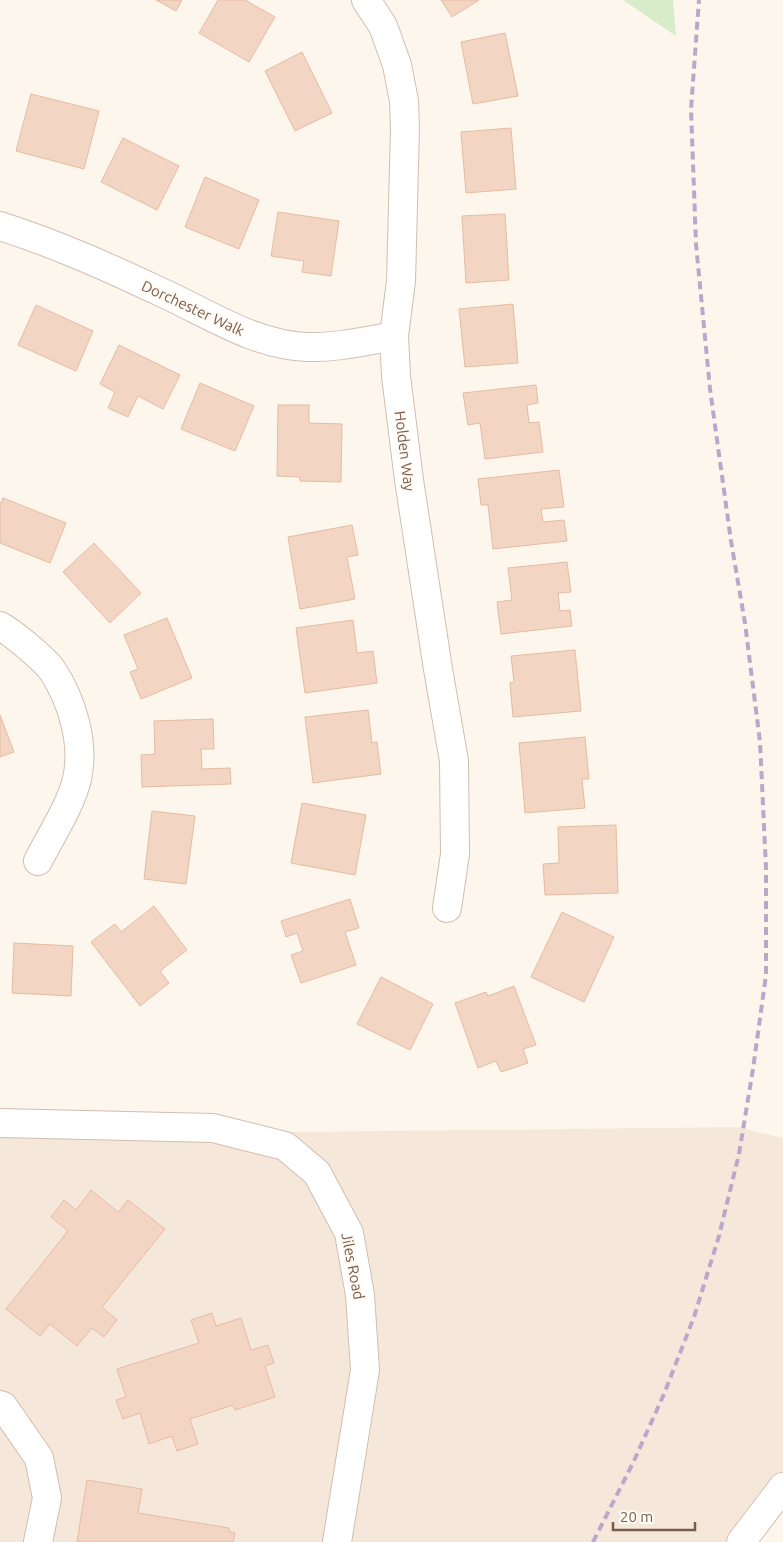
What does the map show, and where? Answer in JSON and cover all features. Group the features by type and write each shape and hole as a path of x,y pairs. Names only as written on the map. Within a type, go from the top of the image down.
{"street":[{"name":"Holden Way","path":"366,0 383,26 396,64 404,101 405,128 400,281 394,336 396,376 409,480 454,761 455,854 447,908"},
{"name":"Dorchester Walk","path":"0,226 37,238 165,294 244,333 274,342 306,347 336,346 394,336"},
{"path":"0,626 10,632 51,668 64,690 73,716 78,742 80,762 77,780 69,801 38,861"},
{"name":"Jiles Road","path":"0,1123 213,1128 285,1146 317,1173 349,1233 360,1295 365,1370 337,1542"},
{"path":"0,1405 3,1406 39,1458 47,1498 38,1542"},
{"path":"740,1542 783,1486"}],"shaded area":[{"path":"737,1127 783,1138 783,1504 755,1542 0,1542 0,1130 216,1133"}],"green space":[{"path":"623,0 673,0 676,36"}],"building":[{"path":"156,0 182,0 176,11"},
{"path":"218,0 245,0 275,17 249,62 199,33"},
{"path":"441,0 479,0 452,17"},
{"path":"505,33 518,96 473,104 461,42"},
{"path":"302,52 332,113 295,131 265,71"},
{"path":"31,94 99,111 84,169 16,151"},
{"path":"511,128 516,189 466,193 461,132"},
{"path":"123,138 179,166 157,210 101,182"},
{"path":"205,177 259,200 239,249 185,227"},
{"path":"278,212 339,221 331,276 302,272 304,261 271,256"},
{"path":"505,214 509,280 466,283 462,216"},
{"path":"513,304 518,363 465,367 459,309"},
{"path":"36,305 93,331 76,371 18,345"},
{"path":"119,345 180,375 163,409 138,396 128,417 108,408 115,392 100,384"},
{"path":"200,383 254,406 235,451 181,429"},
{"path":"536,385 538,403 527,405 529,423 539,422 543,452 485,459 480,423 468,425 463,393"},
{"path":"278,405 309,405 309,423 342,424 341,482 300,481 300,477 277,476"},
{"path":"559,470 564,507 541,509 543,522 564,520 567,541 493,549 488,505 481,505 478,479"},
{"path":"3,498 66,523 50,563 0,543 0,505"},
{"path":"352,525 358,555 347,557 355,599 300,609 288,537"},
{"path":"94,543 141,593 110,623 63,572"},
{"path":"567,562 571,592 558,593 560,611 570,610 572,626 501,634 497,602 512,600 508,568"},
{"path":"167,618 192,678 141,699 130,672 138,669 124,635"},
{"path":"353,620 357,653 373,651 377,683 305,693 296,628"},
{"path":"575,650 581,711 513,717 510,683 514,682 511,656"},
{"path":"368,710 372,743 377,742 381,774 313,783 305,717"},
{"path":"0,715 14,752 0,757"},
{"path":"213,719 214,749 201,749 202,769 230,768 231,784 142,787 141,755 155,754 154,721"},
{"path":"585,737 589,779 582,779 585,808 525,813 519,743"},
{"path":"302,803 366,815 355,875 291,863"},
{"path":"152,811 195,816 186,884 144,879"},
{"path":"616,825 618,893 545,895 543,864 559,863 558,827"},
{"path":"350,899 359,928 345,932 356,965 301,983 291,955 303,951 297,933 286,937 281,921"},
{"path":"154,906 187,950 160,971 169,983 140,1006 91,942 115,924 121,932"},
{"path":"562,912 614,937 584,1002 531,977"},
{"path":"14,943 73,946 71,996 12,993"},
{"path":"381,977 433,1004 410,1050 357,1024"},
{"path":"514,986 536,1045 523,1049 528,1063 501,1072 496,1061 478,1068 455,1003 486,992 488,996"},
{"path":"91,1190 118,1212 128,1200 165,1229 102,1307 117,1320 104,1337 92,1328 77,1346 50,1324 40,1336 6,1309 68,1231 51,1217 64,1200 76,1210"},
{"path":"212,1313 216,1326 241,1318 251,1350 268,1345 274,1363 265,1366 275,1397 235,1410 233,1405 190,1419 198,1444 177,1451 172,1436 149,1444 140,1413 123,1419 116,1400 126,1397 117,1369 199,1343 191,1320"},
{"path":"87,1480 142,1489 138,1513 229,1528 229,1532 235,1533 233,1542 77,1542"}],"railway":[{"path":"593,1542 633,1463 664,1394 694,1317 719,1236 739,1154 766,975 766,868 760,742 745,623 731,541 710,389 696,244 691,109 699,0"}]}
